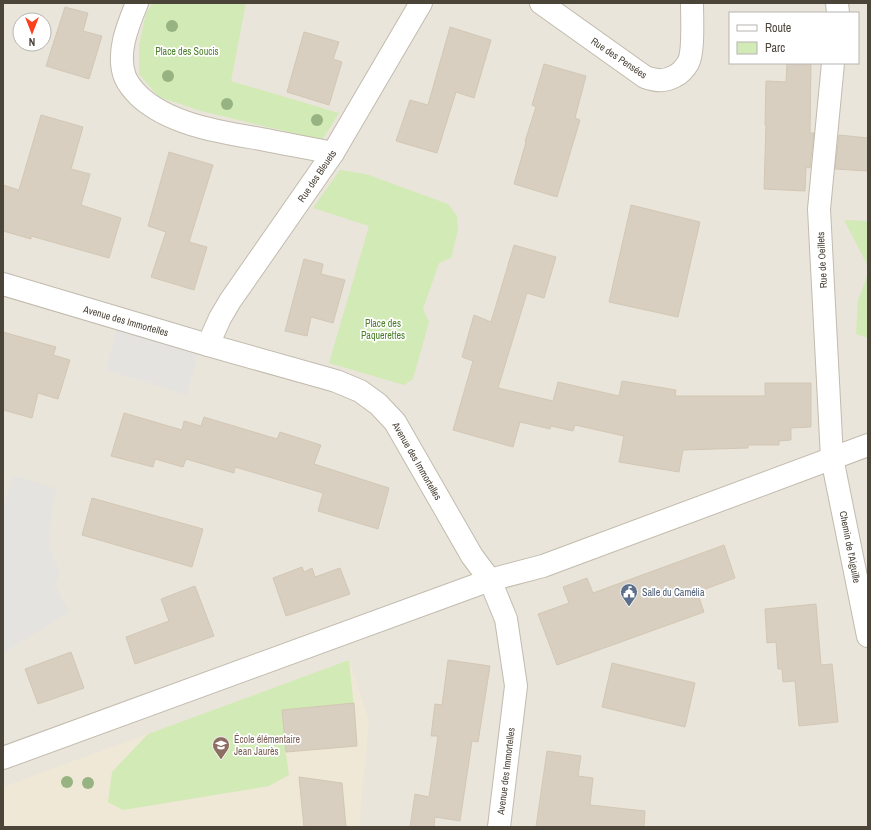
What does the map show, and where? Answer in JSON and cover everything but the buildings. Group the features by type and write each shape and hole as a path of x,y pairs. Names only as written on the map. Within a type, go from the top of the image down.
{"street":[{"path":"136,3 124,41 122,62 125,77 133,90 146,102 163,113 211,130 333,152"},
{"name":"Rue des Bleuets","path":"208,345 220,318 230,301 333,152 421,3"},
{"name":"Rue des Pensées","path":"541,3 645,77 656,81 670,79 680,73 689,62 691,50 692,3"},
{"name":"Rue de Oeillets","path":"832,458 819,209 833,64"},
{"name":"Avenue des Immortelles","path":"3,284 208,345 336,380 360,391 378,404 395,422 472,556 490,580 506,619 516,686 499,827"},
{"path":"3,758 490,580 543,566 868,445"},
{"name":"Chemin de l'Aiguille","path":"832,458 868,636"}],"shaded area":[{"path":"3,3 868,3 868,827 3,827"},
{"path":"119,319 201,342 187,395 106,370"},
{"path":"13,475 57,489 51,510 50,549 60,573 55,585 69,612 3,653 3,510"},
{"name":"École élémentaire Jean Jaurès","path":"349,660 369,722 359,827 3,827 3,787"}],"green space":[{"name":"Place des Soucis","path":"153,3 246,3 231,81 339,113 322,140 201,111 159,97 139,74 139,45 146,13"},
{"name":"Place des Paquerettes","path":"340,170 366,174 448,204 457,216 458,230 451,258 439,263 423,309 429,322 413,379 404,385 329,363 369,226 313,208"},
{"path":"844,220 868,221 868,266"},
{"path":"868,274 868,338 856,334 858,300"},
{"path":"349,660 354,708 317,707 282,710 289,775 269,786 123,810 108,802 112,772 148,734"}],"place":[{"name":"Salle du Camélia","path":"629,607"},
{"name":"École élémentaire Jean Jaurès","path":"221,760"}]}
